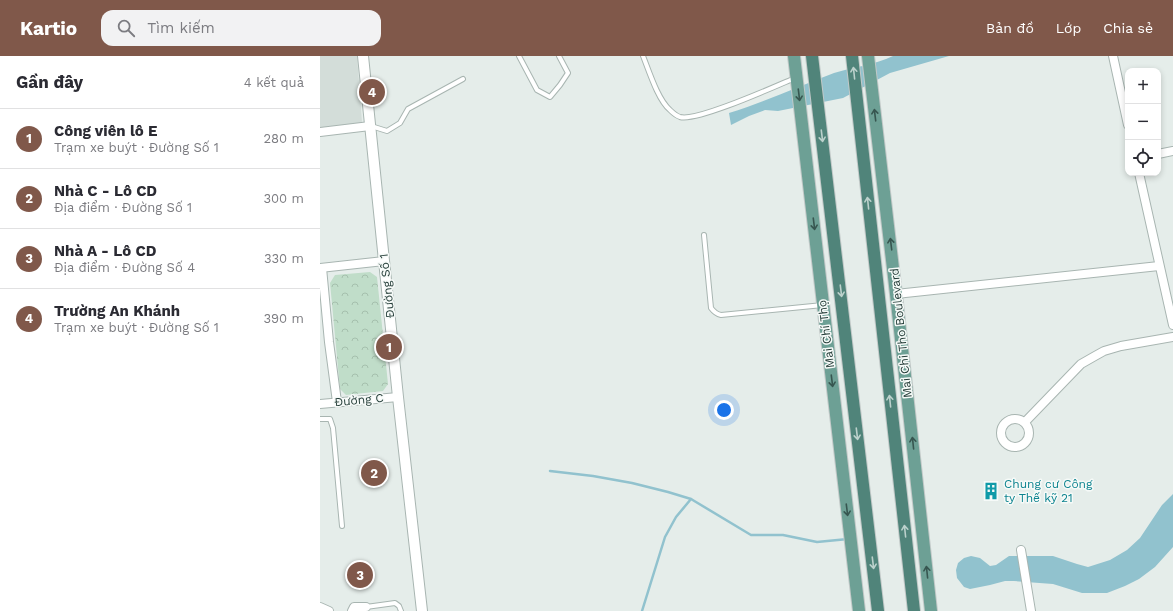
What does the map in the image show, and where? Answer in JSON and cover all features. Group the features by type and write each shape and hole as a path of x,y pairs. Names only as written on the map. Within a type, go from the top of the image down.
{"highway":[{"path":"812,56 878,611"},
{"name":"Mai Chi Tho Boulevard","path":"852,56 914,611"}],"main road":[{"name":"Mai Chí Thọ","path":"794,56 859,611"},
{"name":"Mai Chi Tho Boulevard","path":"868,56 931,611"}],"street":[{"name":"Đường Số 1","path":"363,56 398,397 422,611"},
{"path":"1113,56 1125,111"},
{"path":"320,132 370,126"},
{"path":"1161,153 1173,150"},
{"path":"1139,176 1173,326"},
{"path":"337,402 321,268 384,261"},
{"path":"896,294 1159,266"},
{"path":"1025,422 1082,364 1095,356 1104,351 1121,346 1173,337"},
{"path":"320,343 329,342"},
{"name":"Đường C","path":"320,404 398,397"},
{"path":"1021,550 1031,611"},
{"path":"320,607 329,611"},
{"path":"352,611 354,607 366,607"}],"lane":[{"path":"519,56 537,90 550,97 568,73 559,56"},
{"path":"643,56 662,101 670,110 681,117 698,116 732,104 796,77"},
{"path":"370,126 387,131 400,123 408,109 463,79"},
{"path":"704,235 712,308 717,314 721,315 823,305"},
{"path":"320,419 330,419 334,428 342,526"},
{"path":"366,607 395,603 399,606 401,611"}],"shaded area":[{"path":"320,56 357,56 362,122 359,127 320,131"}],"green space":[{"path":"370,272 377,277 388,384 383,391 346,395 340,389 330,283 335,275"}],"water":[{"path":"893,56 949,56 890,73 843,98 778,111 765,110 731,125 729,113 834,73 871,64"},
{"path":"1173,494 1173,547 1155,567 1139,579 1107,593 1082,593 1053,584 1014,581 1005,581 970,589 964,587 957,578 956,570 958,563 964,558 971,556 980,558 990,566 996,565 1009,556 1053,556 1088,567 1110,560 1127,550 1140,538 1162,505"}],"waterway":[{"path":"550,471 593,476 632,483 691,499 751,535 783,535 817,542 848,539"},
{"path":"642,611 665,537 676,517 691,499"}],"place":[{"name":"Trường An Khánh","path":"372,92"},
{"name":"Công viên lô E","path":"389,347"},
{"name":"Nhà C - Lô CD","path":"374,473"},
{"name":"Chung cư Công ty Thế kỹ 21","path":"991,491"},
{"name":"Nhà A - Lô CD","path":"360,575"}]}
